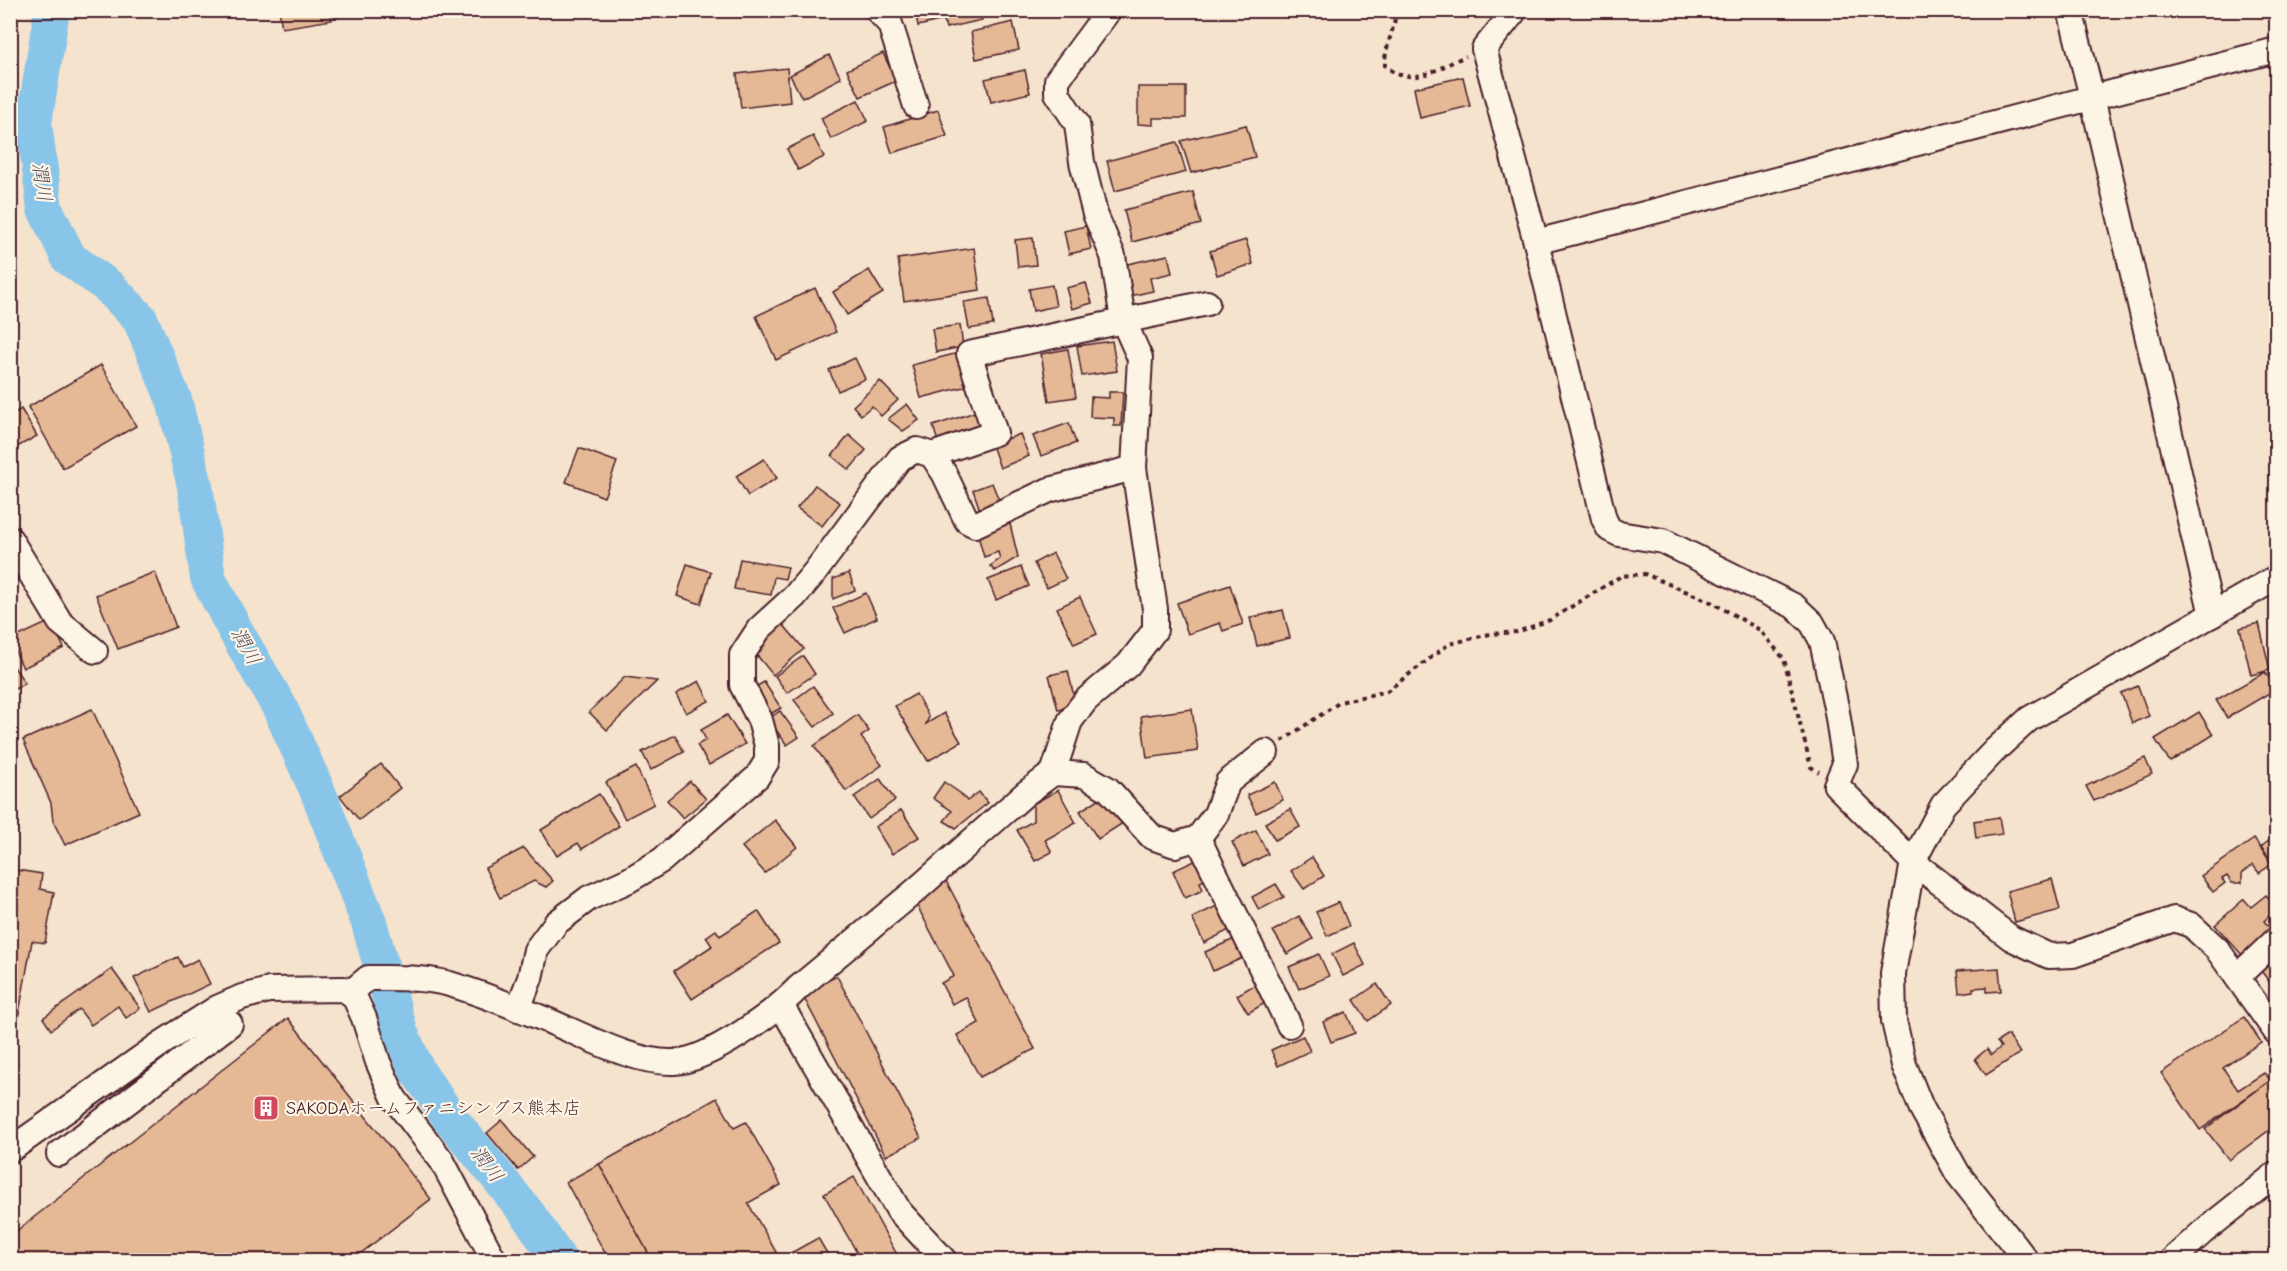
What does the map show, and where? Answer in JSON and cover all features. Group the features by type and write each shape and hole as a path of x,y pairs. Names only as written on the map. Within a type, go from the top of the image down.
{"street":[{"path":"877,10 890,24 916,106"},
{"path":"10,1150 162,1043 218,1008 242,997 269,990 354,987 417,978 446,983 630,1054 674,1062 698,1058 781,1005 1026,793 1053,773 1070,721 1086,699 1128,665 1155,630 1155,609 1134,468 1140,358 1123,320 1113,256 1095,214 1082,162 1077,124 1057,93 1057,80 1109,10"},
{"path":"1512,10 1484,49 1536,242 1604,519 1609,529 1619,534 1663,541 1794,606 1812,623 1822,641 1845,764 1836,785 1913,862 2011,938 2049,956 2073,955 2174,919 2191,925 2217,949 2277,1032"},
{"path":"2070,10 2212,615"},
{"path":"1536,242 2277,50"},
{"path":"518,1009 530,978 536,950 556,923 589,898 629,880 662,860 758,777 767,761 767,746 760,720 742,685 742,655 759,628 794,597 815,572 900,458 917,450 932,454 995,433 969,354 1207,303"},
{"path":"932,454 944,473 967,521 975,525 1049,490 1134,468"},
{"path":"10,539 60,622 94,651"},
{"path":"2026,1260 1958,1174 1921,1107 1904,1065 1894,1021 1893,973 1913,862 1942,805 1995,750 2029,719 2277,578"},
{"path":"1053,773 1084,775 1108,789 1152,837 1175,844 1198,838 1216,814 1228,782 1266,752"},
{"path":"1198,838 1289,1025"},
{"path":"2237,977 2277,940"},
{"path":"354,987 354,996 394,1098 442,1161 494,1260"},
{"path":"781,1005 899,1211 944,1260"},
{"path":"59,1154 230,1024"},
{"path":"2172,1260 2204,1231 2277,1174"}],"path":[{"path":"1396,10 1396,25 1384,56 1385,66 1404,77 1417,77 1436,71 1484,49"},
{"path":"1266,752 1341,702 1388,692 1449,644 1490,634 1518,632 1550,620 1621,576 1645,574 1711,602 1760,630 1784,659 1811,767 1836,785"}],"building":[{"path":"279,10 330,10 332,20 282,28"},
{"path":"915,10 980,10 982,20 946,28 944,20 918,26"},
{"path":"1013,22 1019,50 976,59 971,32"},
{"path":"883,53 896,81 860,97 847,70"},
{"path":"829,55 841,78 802,98 790,75"},
{"path":"787,68 790,102 741,108 737,74"},
{"path":"1025,70 1030,93 991,102 985,79"},
{"path":"1463,77 1470,106 1420,118 1414,88"},
{"path":"1138,87 1186,87 1186,118 1153,118 1153,125 1138,124"},
{"path":"858,100 868,121 831,139 821,118"},
{"path":"938,110 947,136 892,153 884,127"},
{"path":"1246,125 1255,157 1191,173 1181,141"},
{"path":"813,136 824,157 798,170 787,149"},
{"path":"1177,142 1186,172 1115,191 1107,161"},
{"path":"1193,192 1201,224 1132,242 1124,210"},
{"path":"1086,226 1091,249 1069,254 1064,231"},
{"path":"1033,238 1036,265 1018,267 1015,240"},
{"path":"1246,240 1253,264 1217,275 1210,251"},
{"path":"974,248 980,290 904,301 898,259"},
{"path":"1168,255 1172,273 1150,278 1153,291 1130,296 1123,265"},
{"path":"869,270 883,293 847,315 833,292"},
{"path":"1086,283 1092,303 1072,309 1066,288"},
{"path":"1052,285 1056,306 1033,311 1029,289"},
{"path":"815,288 836,332 776,360 756,316"},
{"path":"989,298 993,325 969,329 964,302"},
{"path":"960,325 963,347 936,352 932,329"},
{"path":"1112,341 1117,371 1082,376 1077,346"},
{"path":"1068,349 1076,397 1049,401 1041,354"},
{"path":"962,352 971,385 921,398 912,365"},
{"path":"855,358 865,379 838,391 829,370"},
{"path":"101,365 136,426 63,468 28,407"},
{"path":"880,381 898,400 881,416 872,406 861,415 853,406"},
{"path":"1109,392 1123,392 1121,426 1114,426 1114,418 1090,417 1091,397 1109,398"},
{"path":"907,404 919,420 903,431 888,419"},
{"path":"21,409 37,436 10,451 10,416"},
{"path":"978,411 986,433 940,448 933,426"},
{"path":"1069,423 1076,443 1041,456 1033,436"},
{"path":"1020,434 1029,456 1000,468 992,445"},
{"path":"849,435 866,450 849,470 832,456"},
{"path":"579,448 617,462 604,497 566,482"},
{"path":"764,459 777,478 748,496 736,476"},
{"path":"992,483 1001,505 981,513 973,490"},
{"path":"815,485 840,503 822,526 797,508"},
{"path":"1010,524 1018,557 995,571 990,566 1000,559 998,552 984,557 977,532"},
{"path":"10,548 27,574 10,584"},
{"path":"1053,553 1066,579 1047,588 1034,563"},
{"path":"740,559 788,567 785,579 774,577 771,595 734,589"},
{"path":"687,564 711,572 701,604 677,596"},
{"path":"1021,567 1029,586 996,600 988,580"},
{"path":"155,572 176,627 118,649 96,595"},
{"path":"849,573 855,590 833,599 833,579"},
{"path":"1230,585 1243,624 1223,631 1220,623 1188,634 1177,603"},
{"path":"866,593 877,618 845,633 833,608"},
{"path":"1080,597 1097,634 1074,644 1057,608"},
{"path":"1283,610 1290,638 1257,646 1250,618"},
{"path":"51,621 64,648 23,668 10,640"},
{"path":"781,622 804,649 773,675 751,648"},
{"path":"2259,623 2270,670 2251,675 2240,628"},
{"path":"803,656 815,674 787,693 775,676"},
{"path":"10,661 25,683 10,692"},
{"path":"1068,671 1076,705 1058,710 1049,675"},
{"path":"2265,672 2276,689 2227,718 2216,700"},
{"path":"625,677 657,681 607,730 589,712"},
{"path":"699,681 709,701 686,713 676,694"},
{"path":"764,682 781,708 765,717 749,691"},
{"path":"813,686 833,713 815,727 794,700"},
{"path":"2138,686 2149,716 2132,723 2121,693"},
{"path":"916,694 929,717 926,724 944,713 961,742 928,761 895,706"},
{"path":"92,709 139,812 65,845 53,821 51,803 23,740"},
{"path":"1192,709 1198,751 1147,758 1141,716"},
{"path":"780,711 799,737 787,745 768,719"},
{"path":"2199,712 2213,735 2170,762 2155,739"},
{"path":"727,715 745,744 709,765 697,745 706,740 701,730"},
{"path":"857,715 869,731 861,737 882,765 846,791 814,746"},
{"path":"675,735 684,752 651,770 642,752"},
{"path":"2145,758 2152,774 2094,801 2086,786"},
{"path":"381,764 400,788 359,820 340,796"},
{"path":"636,767 654,804 625,819 606,782"},
{"path":"880,779 895,800 869,819 854,797"},
{"path":"690,781 706,799 683,818 667,800"},
{"path":"944,782 967,801 979,792 988,803 956,828 944,821 952,811 933,798"},
{"path":"1275,782 1283,800 1256,813 1247,795"},
{"path":"1058,790 1076,823 1045,840 1052,852 1035,861 1017,830 1033,821 1033,804"},
{"path":"1108,793 1126,821 1098,839 1080,811"},
{"path":"599,794 619,826 582,849 578,843 557,856 541,830"},
{"path":"1290,809 1300,827 1275,840 1265,823"},
{"path":"901,810 919,837 892,854 875,827"},
{"path":"1999,817 2002,834 1976,838 1974,821"},
{"path":"775,820 797,847 765,873 742,847"},
{"path":"1256,830 1268,854 1244,866 1232,842"},
{"path":"2276,835 2276,852 2269,857 2261,847"},
{"path":"2254,839 2272,864 2259,873 2253,865 2242,873 2242,883 2232,883 2227,876 2222,879 2225,883 2213,892 2201,876"},
{"path":"524,848 553,881 546,887 534,881 500,898 485,868"},
{"path":"1203,857 1212,876 1200,882 1203,890 1185,898 1173,871"},
{"path":"1312,857 1324,876 1304,889 1291,871"},
{"path":"10,869 42,874 40,889 54,892 45,943 32,941 10,1063"},
{"path":"945,879 1035,1049 980,1077 957,1035 979,1023 966,997 952,1004 941,983 954,976 912,896"},
{"path":"2052,879 2060,910 2015,922 2007,891"},
{"path":"1276,884 1284,897 1259,910 1252,897"},
{"path":"2266,895 2276,907 2264,921 2272,930 2243,956 2215,925 2244,899 2251,907"},
{"path":"1225,902 1237,926 1204,943 1192,918"},
{"path":"1339,902 1349,926 1327,936 1316,912"},
{"path":"758,911 779,943 692,999 674,971 712,946 706,937 716,930 720,936"},
{"path":"1299,916 1313,939 1287,954 1273,931"},
{"path":"1239,937 1247,956 1213,971 1205,952"},
{"path":"1354,943 1365,965 1343,976 1332,954"},
{"path":"2276,952 2276,990 2258,967"},
{"path":"1319,954 1329,976 1299,989 1289,967"},
{"path":"178,957 183,967 198,959 210,984 151,1012 134,978"},
{"path":"1999,968 2001,991 1987,992 1987,987 1973,988 1973,991 1959,993 1957,971"},
{"path":"112,969 140,1008 126,1018 118,1006 91,1025 79,1009 51,1030 43,1018"},
{"path":"837,976 921,1138 886,1156 802,994"},
{"path":"1261,981 1272,999 1248,1013 1237,995"},
{"path":"1377,984 1391,1005 1368,1021 1354,1000"},
{"path":"1346,1012 1355,1033 1331,1042 1323,1022"},
{"path":"2244,1017 2261,1042 2223,1068 2238,1090 2264,1073 2271,1080 2200,1130 2161,1073"},
{"name":"SAKODAホームファニシングス熊本店","path":"288,1018 431,1199 352,1260 10,1260 10,1236"},
{"path":"2008,1035 2020,1053 1986,1075 1975,1059 1987,1049 1991,1055 2001,1047 1997,1042"},
{"path":"1303,1036 1310,1051 1278,1066 1271,1050"},
{"path":"2271,1080 2276,1087 2276,1125 2229,1160 2205,1129"},
{"path":"717,1098 734,1128 746,1122 781,1185 748,1203 780,1259 818,1238 831,1260 652,1260 599,1164"},
{"path":"502,1120 533,1157 518,1170 487,1133"},
{"path":"599,1164 652,1260 609,1260 566,1182"},
{"path":"854,1177 900,1260 861,1260 824,1194"}],"waterway":[{"name":"潤川","path":"52,10 34,123 45,209 69,258 109,287 140,319 174,400 195,486 208,578 279,706 318,792 369,923 400,1032 418,1072 450,1118 527,1213 559,1260"}],"place":[{"name":"SAKODAホームファニシングス熊本店","path":"266,1108"}]}
